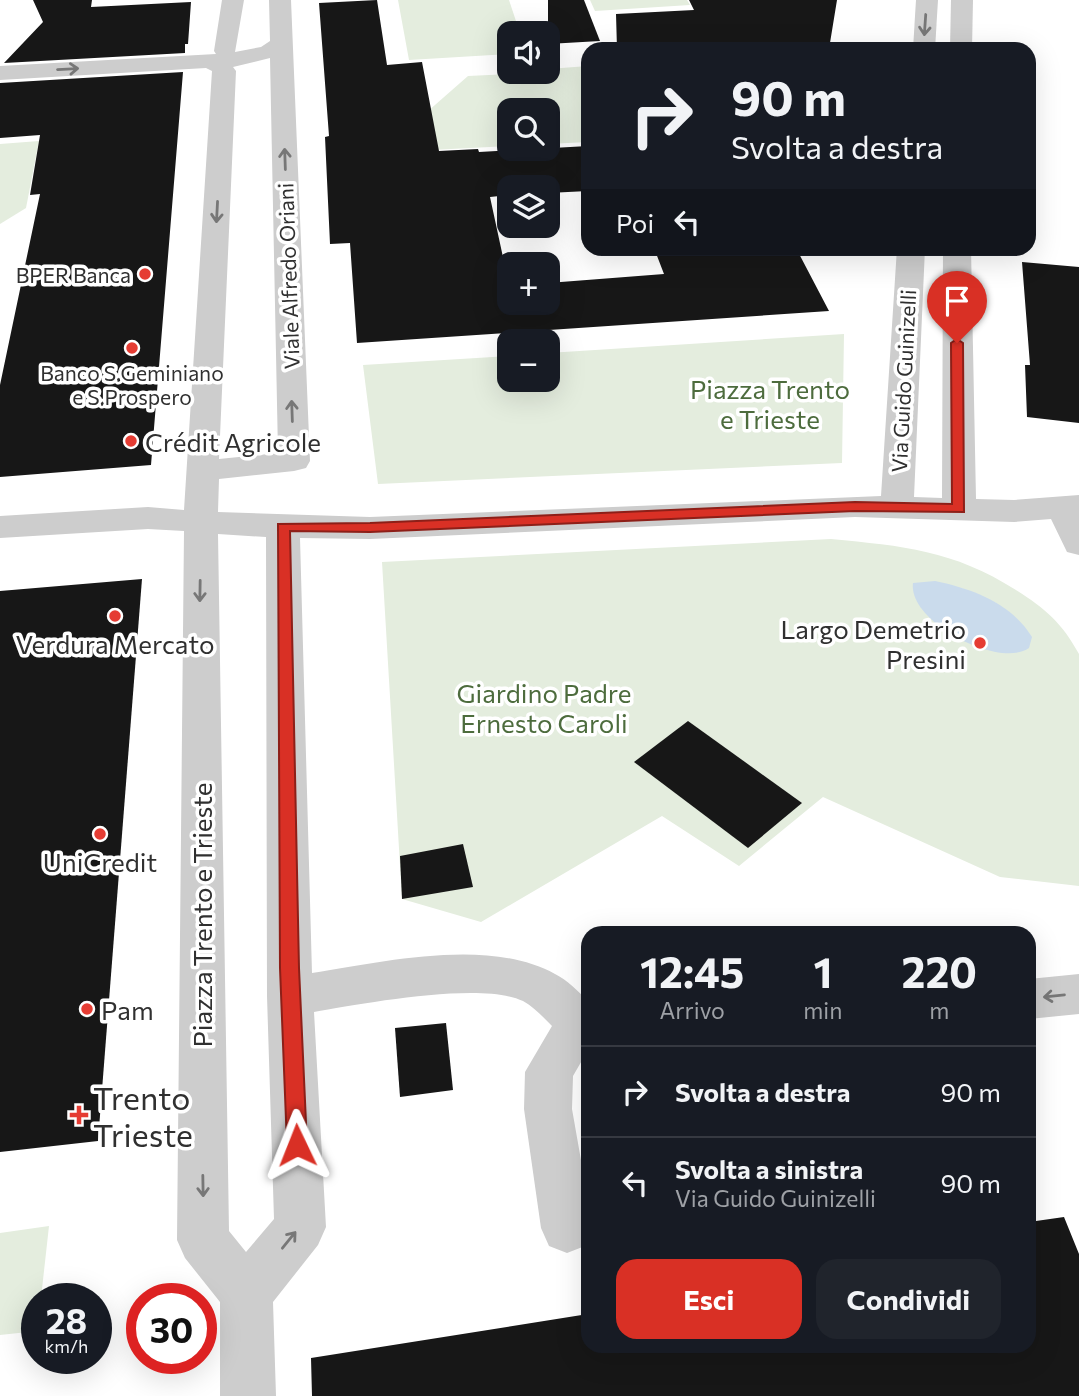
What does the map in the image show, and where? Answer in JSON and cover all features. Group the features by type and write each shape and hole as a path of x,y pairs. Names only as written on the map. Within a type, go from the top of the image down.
{"street":[{"path":"202,523 224,71 215,56 233,0"},
{"name":"Viale Alfredo Oriani","path":"203,471 294,461 280,0"},
{"path":"924,42 927,0"},
{"path":"961,0 961,42"},
{"path":"0,73 215,56 249,57 268,52 282,43"},
{"name":"Via Guido Guinizelli","path":"897,506 910,256"},
{"name":"Via Guido Guinizelli","path":"956,256 960,509"},
{"path":"0,527 148,518 283,527 370,528 897,506 1014,511 1071,507 1079,544"},
{"name":"Piazza Trento e Trieste","path":"202,523 200,613 203,1240 246,1293"},
{"path":"248,1396 246,1293 300,1227 290,996 283,527"},
{"path":"290,996 428,978 487,974 513,978 537,986 581,1021"},
{"path":"1036,998 1079,994"},
{"path":"567,1228 548,1109 549,1072 581,1027"}],"green space":[{"path":"398,0 509,0 516,21 497,21 497,55 409,60"},
{"path":"590,0 687,0 690,5 595,11"},
{"path":"581,67 581,142 560,143 560,98 497,98 497,147 412,151 419,119 468,76 497,75 497,84 560,84 560,68"},
{"path":"39,141 26,208 0,224 0,144"},
{"name":"Piazza Trento e Trieste","path":"844,334 842,463 378,484 363,365 497,357 497,392 560,392 560,352"},
{"name":"Giardino Padre Ernesto Caroli","path":"831,539 927,552 971,566 1016,590 1045,610 1060,625 1079,654 1079,886 1000,877 823,797 739,866 662,816 481,922 402,899 382,562","holes":["961,588 996,603 943,629 919,604"]},
{"path":"49,1226 43,1283 21,1283 21,1333 0,1335 0,1233"}],"water":[{"path":"935,581 977,593 1002,606 1032,637 1029,648 1015,653 998,652 978,647 940,626 925,613 915,598 913,583"}],"building":[{"path":"33,0 92,0 91,7 191,2 188,44 185,44 185,53 4,63 43,22"},
{"path":"377,0 387,65 422,62 439,151 478,149 479,152 497,151 497,161 560,161 560,148 581,146 581,191 560,192 560,175 497,175 497,196 490,197 502,252 497,252 497,315 560,315 560,282 664,274 657,256 800,256 829,311 560,329 497,329 497,334 357,343 350,243 330,244 325,137 329,136 319,3"},
{"path":"548,0 584,0 600,41 560,43 560,21 548,21"},
{"path":"689,0 837,0 830,42 617,42 616,14 694,10"},
{"path":"183,72 151,465 0,477 0,385 40,194 30,195 40,135 0,138 0,83"},
{"path":"1022,262 1079,267 1079,423 1027,417 1025,365 1030,365"},
{"path":"142,579 98,1141 0,1152 0,591"},
{"path":"688,721 802,803 748,848 634,762"},
{"path":"463,844 473,887 402,899 400,856"},
{"path":"446,1023 453,1090 400,1097 395,1028"},
{"path":"1064,1217 1079,1254 1079,1396 312,1396 311,1358 581,1315 581,1353 1036,1353 1036,1221"}],"place":[{"name":"BPER Banca","path":"145,274"},
{"name":"Banco S.Geminiano e S.Prospero","path":"132,348"},
{"name":"Crédit Agricole","path":"131,441"},
{"name":"Verdura Mercato","path":"115,616"},
{"name":"Largo Demetrio Presini","path":"980,643"},
{"name":"UniCredit","path":"100,834"},
{"name":"Pam","path":"87,1009"},
{"name":"Trento Trieste","path":"79,1115"}],"route":[{"path":"297,1145 290,968 282,610 283,527 370,528 855,506 960,509 957,343"}]}
